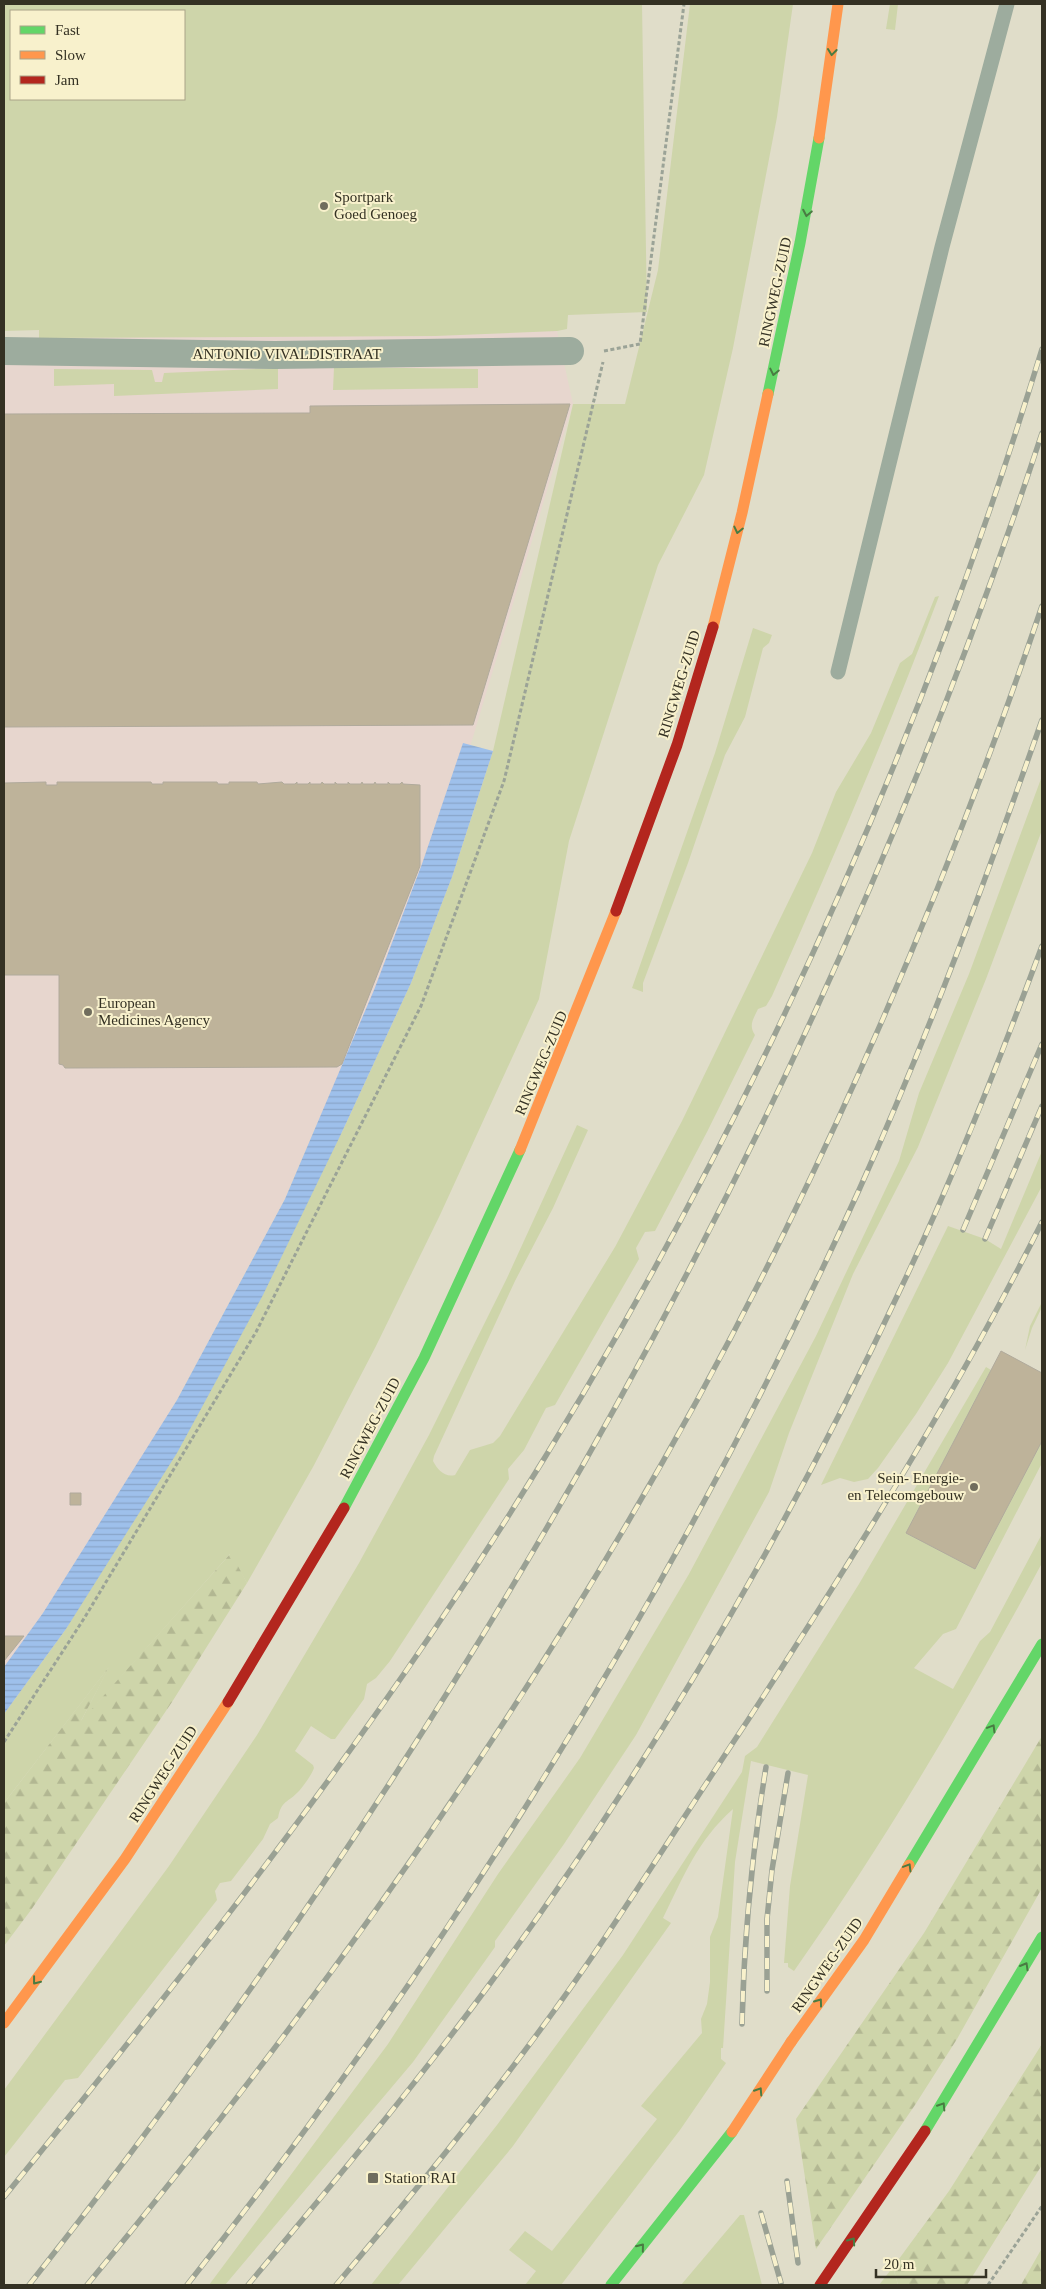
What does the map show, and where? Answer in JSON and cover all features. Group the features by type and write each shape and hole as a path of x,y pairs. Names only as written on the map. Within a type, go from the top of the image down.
{"highway":[{"name":"RINGWEG-ZUID","path":"4,2023 66,1943 150,1821 255,1661 358,1485 438,1331 512,1170 568,1037 685,721 728,572 766,408 810,198 828,92 838,4"},
{"name":"RINGWEG-ZUID","path":"611,2285 732,2132 791,2042 864,1940 1042,1644"},
{"path":"822,2283 892,2183 981,2046 1042,1937"}],"street":[{"name":"ANTONIO VIVALDISTRAAT","path":"4,351 275,355 570,351"}],"lane":[{"path":"838,672 942,247 1008,4"}],"path":[{"path":"4,1742 85,1617 256,1332 421,1006 504,781 602,369 604,349 640,344 684,4"},
{"path":"988,2285 1042,2206"}],"shaded area":[{"path":"557,331 573,404 455,797 387,985 316,1126 285,1199 177,1400 4,1688 4,338"}],"green space":[{"name":"Sportpark Goed Genoeg","path":"4,4 642,4 647,312 568,315 567,329 557,331 435,336 39,338 39,330 4,331"},
{"path":"690,4 793,4 777,117 733,348 704,475 658,565 569,841 539,999 440,1215 376,1346 313,1467 247,1583 230,1554 80,1723 109,1667 4,1803 4,1714 66,1629 342,1132 411,983 452,877 493,751 573,404 625,404 658,270"},
{"path":"890,4 898,4 895,30 886,29"},
{"path":"334,367 478,369 478,388 333,390"},
{"path":"278,368 278,389 114,396 114,384 54,386 54,369 152,370 155,382 162,382 164,373"},
{"path":"939,596 879,747 794,946 772,996 766,1006 758,1009 753,1019 752,1028 755,1035 655,1231 645,1232 636,1248 639,1259 555,1405 546,1408 524,1450 508,1469 509,1479 390,1661 376,1678 367,1684 364,1699 335,1739 331,1739 311,1726 295,1751 313,1765 314,1768 305,1783 283,1805 278,1818 270,1824 263,1839 231,1881 220,1883 215,1891 217,1900 78,2078 65,2080 4,2157 4,2090 169,1866 257,1735 359,1563 429,1435 507,1278 577,1125 588,1130 553,1208 515,1281 434,1456 433,1461 442,1472 451,1476 455,1475 470,1450 493,1443 500,1436 615,1247 682,1121 812,853 836,792 871,733 900,663 912,654 935,597"},
{"path":"753,628 772,635 769,643 763,648 745,717 725,755 688,863 643,983 643,992 632,988 715,753"},
{"path":"1042,776 1042,830 986,979 918,1147 853,1274 789,1433 769,1492 636,1735 564,1844 495,1941 495,1947 413,2062 225,2285 209,2285 388,2044 498,1874 580,1758 689,1574 816,1336 899,1161 919,1093 969,974"},
{"path":"1042,1151 1042,1186 948,1363 916,1414 878,1468 868,1479 854,1482 840,1478 821,1485 948,1226 985,1239 1001,1249"},
{"path":"1042,1302 1042,1307 1032,1328 1025,1350 1030,1326"},
{"path":"986,1367 991,1370 906,1533 975,1569 1042,1441 1042,1463 956,1629 943,1634 914,1668 953,1689 980,1641 990,1632 1042,1534 1042,1563 955,1719 893,1821 828,1922 794,1971 788,1967 788,1963 784,1963 790,1886 808,1775 751,1761 735,1862 723,2048 721,2048 721,2059 726,2063 680,2130 561,2285 525,2285 536,2271 509,2250 525,2231 552,2251 657,2119 641,2106 702,2033 701,2019 707,2004 710,1982 710,1937 718,1917 733,1809 710,1834 692,1860 663,1918 671,1923 513,2146 398,2285 371,2285 497,2125 623,1955 742,1772 745,1756 757,1747 859,1584"},
{"path":"231,1553 247,1583 172,1702 31,1910 4,1946 4,1803 111,1664 81,1721"},
{"path":"1042,1736 1042,1888 957,2039 915,2105 816,2249 796,2119 924,1933"},
{"path":"1042,2044 1042,2165 967,2285 898,2285 893,2267 949,2191"},
{"path":"740,2215 744,2215 762,2285 681,2285"},
{"path":"1042,2248 1042,2285 1021,2285"},
{"path":"893,2267 898,2285 879,2285"}],"water":[{"path":"463,743 493,751 452,877 411,983 342,1132 263,1295 177,1453 66,1629 4,1714 4,1667 43,1613 177,1400 285,1199 374,990 422,864"}],"building":[{"path":"570,404 473,725 4,727 4,414 310,413 310,406"},
{"path":"46,782 46,785 57,785 57,782 151,782 152,784 163,784 163,782 217,782 218,784 229,784 229,782 257,782 258,784 282,782 284,784 295,784 297,782 297,784 308,784 310,782 310,784 321,784 322,782 324,784 335,784 335,782 337,784 348,784 348,782 350,784 361,784 362,782 363,784 374,784 375,782 376,784 388,784 388,782 390,784 400,784 402,782 403,784 420,785 420,866 342,1064 337,1067 65,1068 59,1064 59,975 4,975 4,783"},
{"name":"Sein- Energie- en Telecomgebouw","path":"1001,1351 1042,1373 1042,1441 975,1569 906,1533"},
{"path":"70,1493 81,1493 81,1505 70,1505"},
{"path":"4,1636 24,1636 4,1661"}],"railway":[{"path":"4,2197 224,1920 382,1706 432,1633 529,1483 620,1330 705,1174 785,1014 858,851 925,686 987,519 1042,349"},
{"path":"29,2285 190,2074 341,1856 484,1633 617,1404 740,1169 852,929 953,683 1042,433"},
{"path":"87,2285 187,2162 284,2036 377,1908 468,1777 554,1644 636,1508 714,1370 786,1229 858,1076 892,999 986,765 1042,606"},
{"path":"187,2285 285,2157 379,2027 470,1894 556,1758 638,1619 716,1479 790,1335 859,1190 909,1074 955,957 1042,720"},
{"path":"248,2285 401,2099 489,1985 605,1818 660,1733 712,1646 763,1558 811,1469 921,1246 975,1119 1042,946"},
{"path":"963,1230 1042,1044"},
{"path":"985,1239 1042,1106"},
{"path":"336,2285 405,2203 506,2076 619,1917 748,1720 902,1475 975,1350 1042,1222"},
{"path":"742,2024 750,1895 766,1767"},
{"path":"767,1991 767,1919 772,1870 788,1773"},
{"path":"787,2181 798,2263"},
{"path":"761,2213 781,2283"}],"traffic: fast":[{"path":"768,394 800,243 819,138"},
{"path":"344,1508 424,1358 520,1150"},
{"path":"909,1865 1042,1644"},
{"path":"925,2131 1042,1937"},
{"path":"611,2285 732,2132"}],"traffic: slow":[{"path":"819,138 838,4"},
{"path":"713,627 742,513 768,394"},
{"path":"520,1150 616,911"},
{"path":"4,2023 125,1859 228,1702"},
{"path":"791,2042 864,1940 909,1865"},
{"path":"732,2132 791,2042"}],"traffic: jam":[{"path":"616,911 677,745 713,627"},
{"path":"228,1702 344,1508"},
{"path":"820,2285 925,2131"}],"place":[{"name":"Sportpark Goed Genoeg","path":"324,206"},
{"name":"European Medicines Agency","path":"88,1012"},
{"name":"Sein- Energie- en Telecomgebouw","path":"974,1487"},
{"name":"Station RAI","path":"373,2178"}]}
